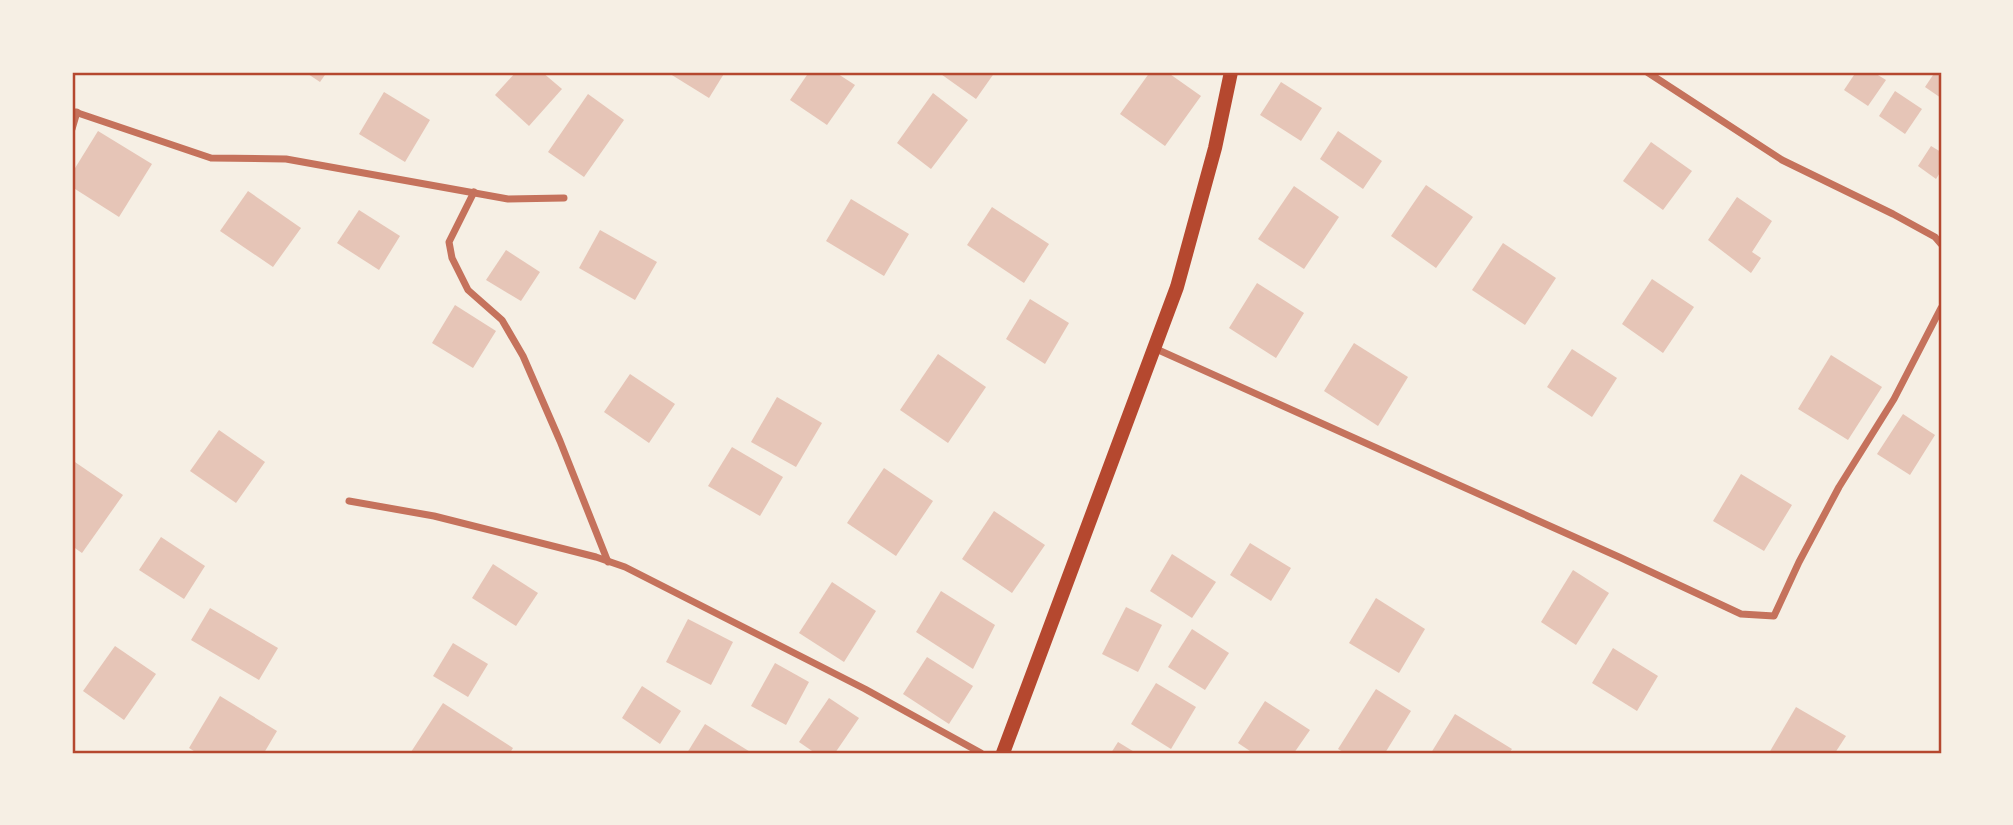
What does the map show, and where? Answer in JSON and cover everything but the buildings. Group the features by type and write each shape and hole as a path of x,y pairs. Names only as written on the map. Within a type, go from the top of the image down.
{"main road":[{"path":"1003,753 1177,287 1215,148 1231,72"}],"street":[{"path":"1647,72 1782,160 1893,214 1935,237 1941,244"},
{"path":"72,128 74,111 211,158 286,159 508,200 565,198"},
{"path":"474,192 449,242 452,258 468,290 502,320 523,356 608,562"},
{"path":"1154,348 1741,614 1773,616 1839,487 1894,399 1941,307"},
{"path":"349,501 434,516 608,562 654,580 719,616 865,689 981,753"}]}
